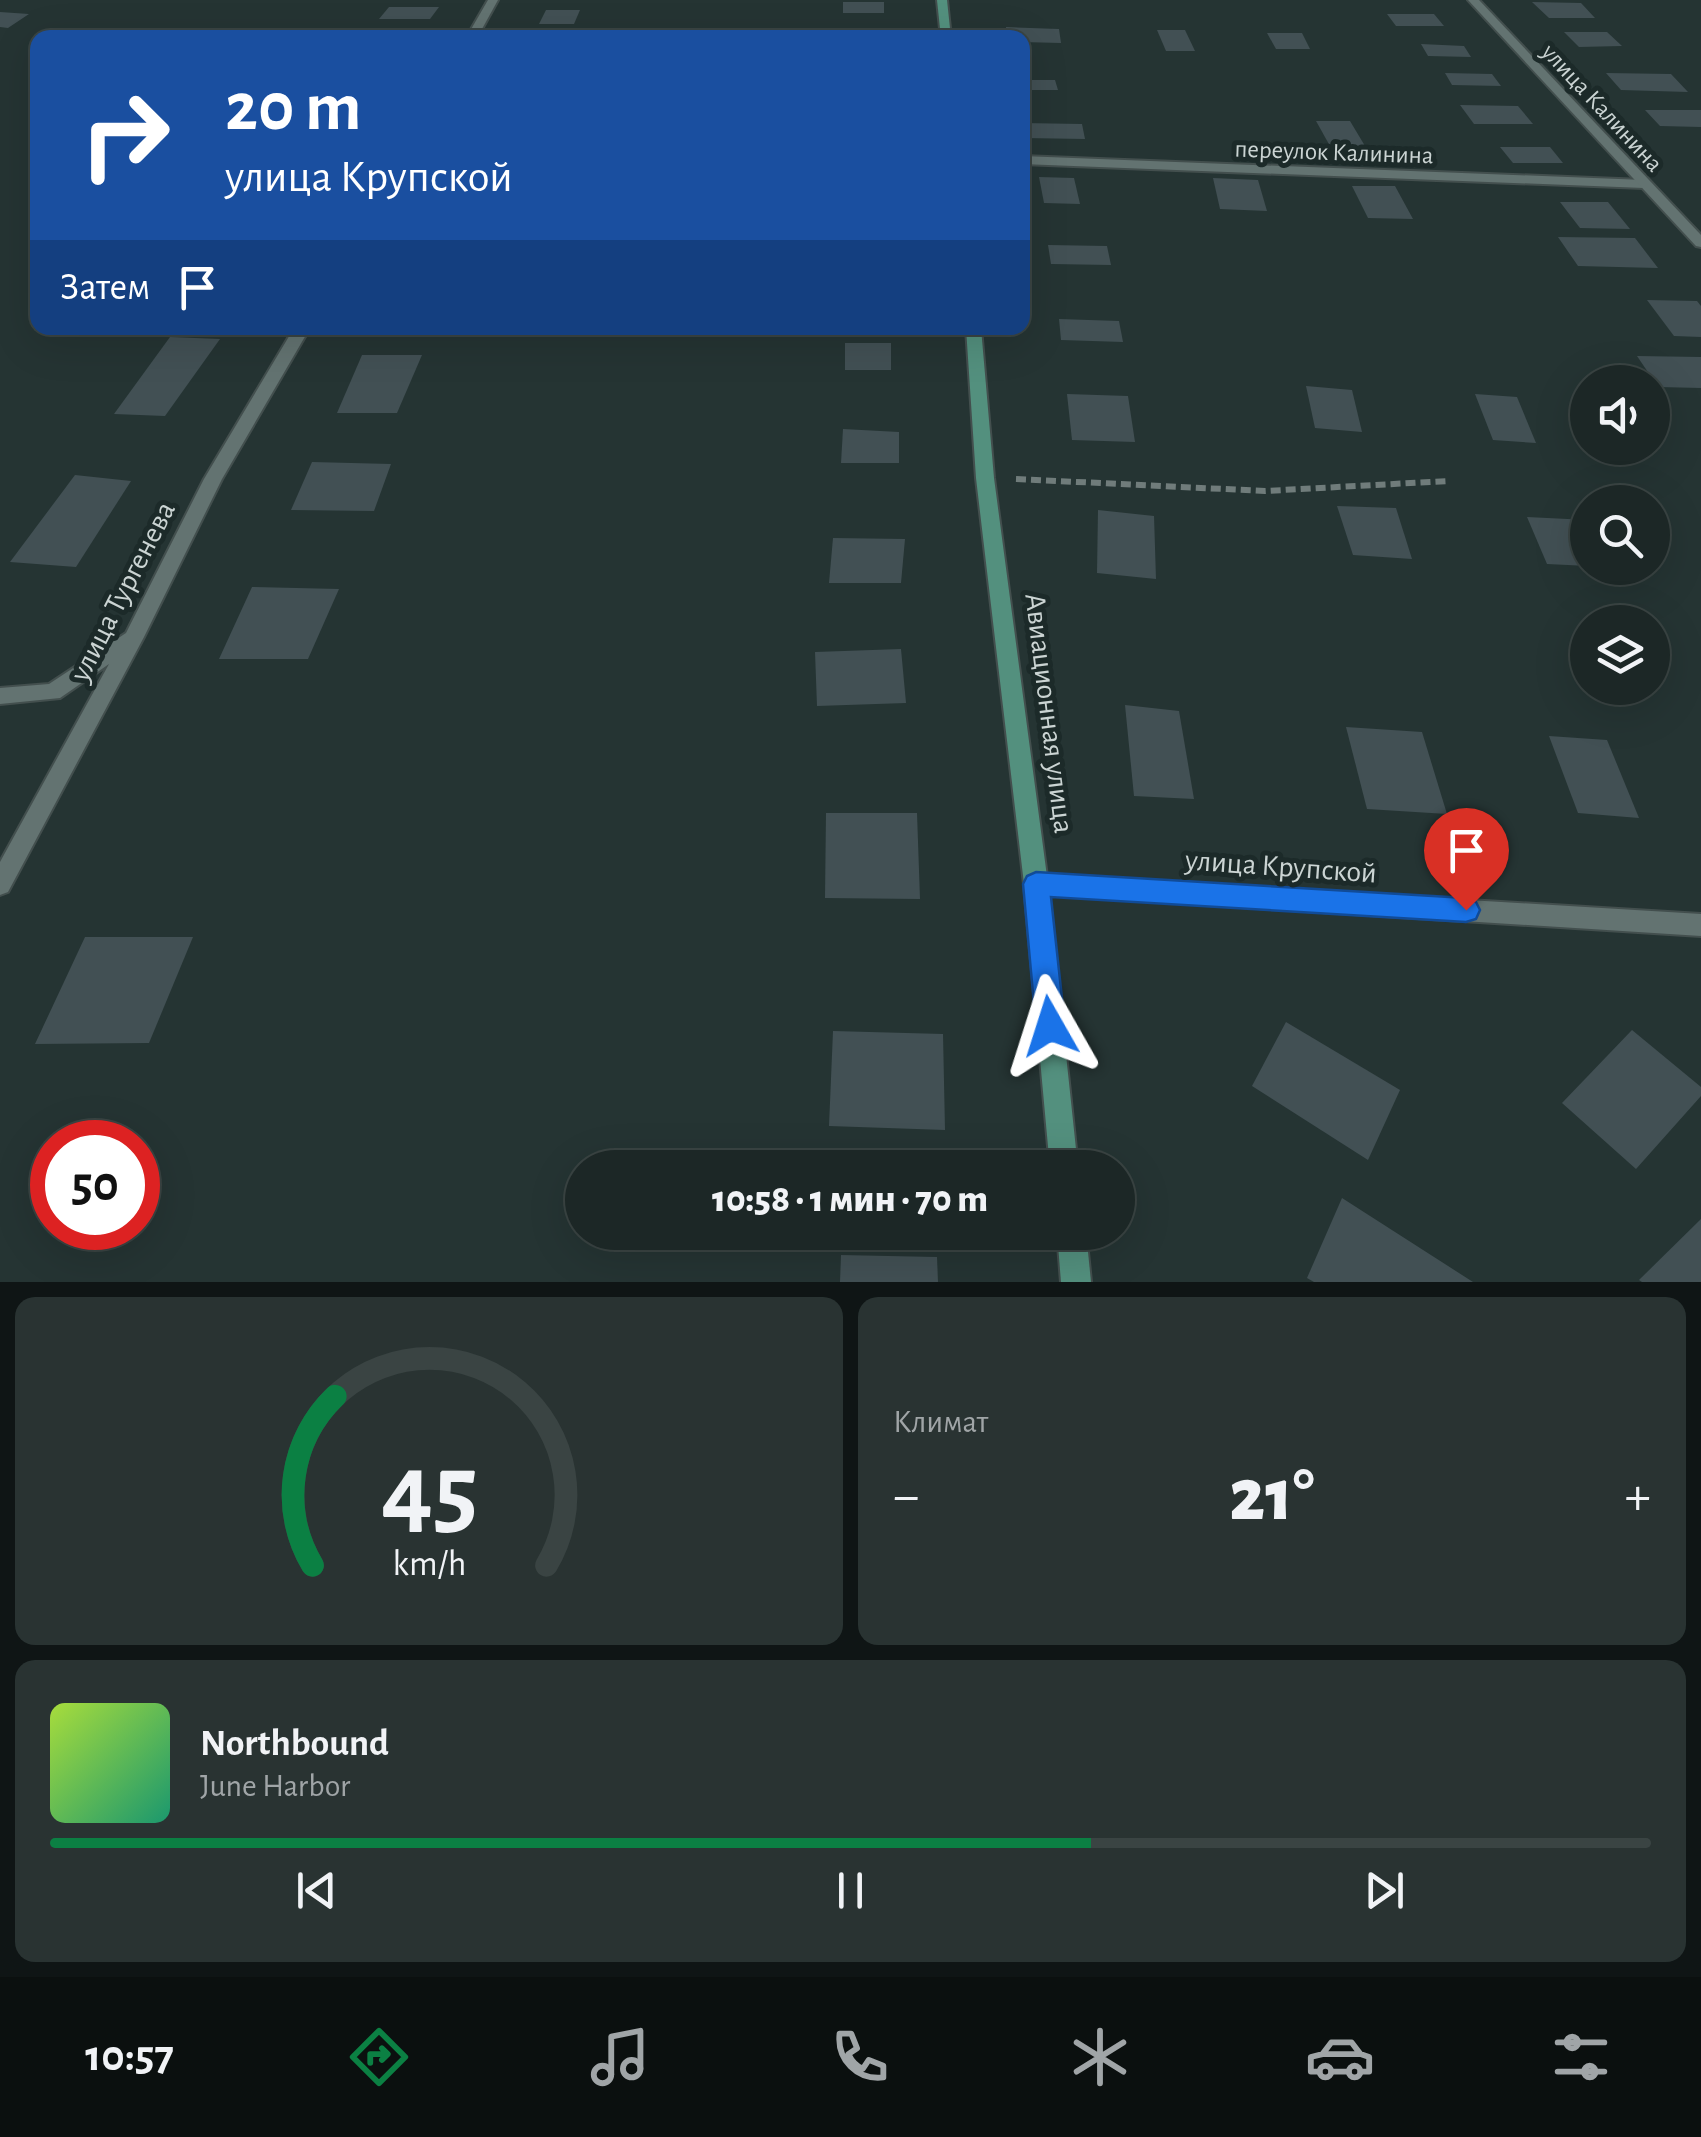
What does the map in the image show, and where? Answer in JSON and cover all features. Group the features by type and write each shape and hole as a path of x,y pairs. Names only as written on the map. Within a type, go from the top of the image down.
{"main road":[{"path":"942,0 945,30"},
{"name":"Авиационная улица","path":"974,335 985,478 1036,884 1062,1150"},
{"path":"1073,1250 1076,1282"}],"street":[{"path":"475,30 492,0"},
{"name":"улица Калинина","path":"1473,0 1701,243"},
{"name":"переулок Калинина","path":"1030,160 1644,184"},
{"name":"улица Тургенева","path":"0,884 134,637 213,479 298,335"},
{"path":"0,696 53,692 134,637"},
{"name":"улица Крупской","path":"1036,884 1701,925"}],"path":[{"path":"985,478 1266,491 1448,481"}],"building":[{"path":"843,2 884,2 884,13 843,13"},
{"path":"1532,2 1581,3 1595,18 1549,18"},
{"path":"389,7 439,7 430,19 379,19"},
{"path":"546,10 580,10 574,24 539,24"},
{"path":"0,12 29,14 8,28 0,27"},
{"path":"1387,14 1434,14 1444,26 1396,26"},
{"path":"1006,27 1059,29 1061,43 1030,42 1030,30"},
{"path":"1157,30 1185,30 1195,51 1166,51"},
{"path":"1564,32 1607,32 1622,46 1579,47"},
{"path":"1267,33 1302,33 1310,49 1276,49"},
{"path":"1421,44 1464,46 1471,57 1428,56"},
{"path":"1445,73 1492,74 1501,86 1452,85"},
{"path":"1606,73 1671,74 1688,92 1621,90"},
{"path":"1030,80 1055,80 1058,90 1030,90"},
{"path":"1460,105 1518,106 1533,124 1474,124"},
{"path":"1645,110 1701,110 1701,127 1660,126"},
{"path":"1316,121 1350,121 1365,146 1330,146"},
{"path":"1030,123 1082,124 1085,139 1030,138"},
{"path":"1500,147 1550,147 1563,163 1513,163"},
{"path":"1039,177 1074,178 1080,204 1044,203"},
{"path":"1213,178 1258,180 1267,211 1220,209"},
{"path":"1352,186 1395,186 1413,219 1368,218"},
{"path":"1560,202 1608,202 1630,229 1580,228"},
{"path":"1558,237 1635,238 1658,268 1578,266"},
{"path":"1048,245 1107,246 1111,265 1051,264"},
{"path":"1647,300 1697,301 1701,306 1701,337 1674,336"},
{"path":"1059,319 1119,321 1123,342 1061,340"},
{"path":"170,337 220,339 165,416 114,414"},
{"path":"845,343 891,343 891,370 845,370"},
{"path":"362,355 422,355 397,413 337,413"},
{"path":"1637,356 1701,357 1701,388 1670,387 1670,365 1643,365"},
{"path":"1306,386 1352,390 1362,432 1315,428"},
{"path":"1067,394 1128,396 1135,442 1072,440"},
{"path":"1475,394 1517,397 1536,443 1493,440"},
{"path":"843,429 899,432 899,463 841,463"},
{"path":"312,462 391,464 374,511 291,510"},
{"path":"75,475 131,481 76,567 10,562"},
{"path":"1337,506 1396,508 1412,559 1353,555"},
{"path":"1098,510 1154,516 1156,579 1097,573"},
{"path":"1527,517 1570,519 1570,565 1547,564"},
{"path":"833,538 905,539 901,583 829,583"},
{"path":"252,587 339,589 308,659 219,659"},
{"path":"901,649 906,703 817,706 815,652"},
{"path":"1125,705 1179,711 1194,799 1134,796"},
{"path":"1346,727 1422,732 1447,814 1367,809"},
{"path":"1549,736 1607,740 1639,818 1578,813"},
{"path":"826,813 917,813 920,899 825,898"},
{"path":"85,937 193,937 149,1043 35,1044"},
{"path":"1286,1022 1400,1090 1368,1160 1252,1086"},
{"path":"1632,1030 1701,1087 1701,1096 1636,1169 1562,1103"},
{"path":"833,1031 943,1034 945,1130 829,1126"},
{"path":"1342,1198 1473,1282 1314,1282 1307,1278"},
{"path":"1701,1219 1701,1282 1639,1280"},
{"path":"841,1255 937,1257 938,1282 840,1282"}],"route":[{"path":"1050,1026 1036,884 1466,910"}]}
